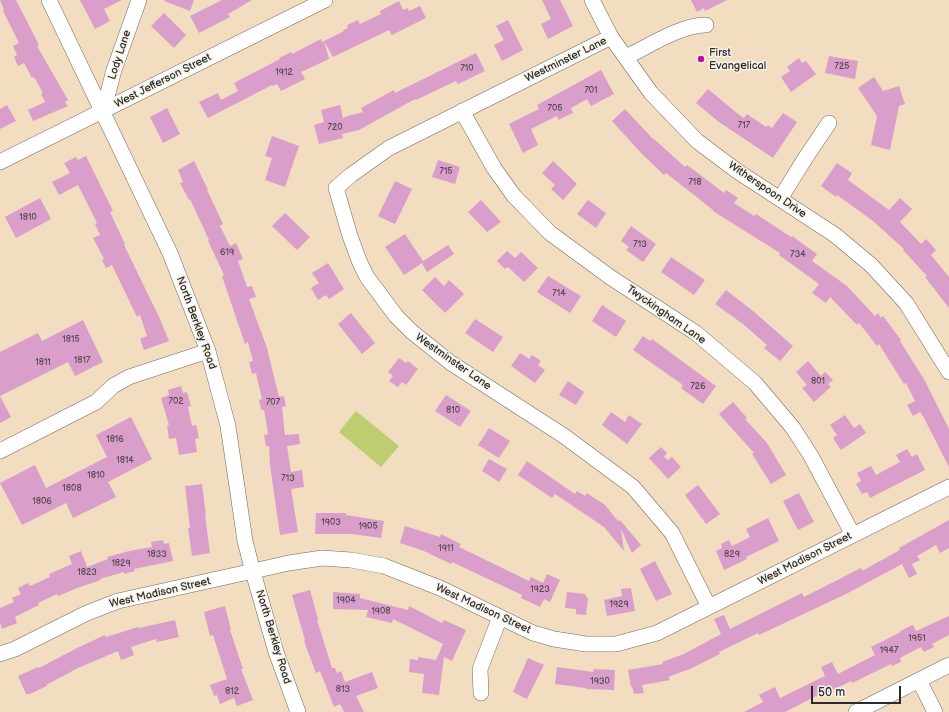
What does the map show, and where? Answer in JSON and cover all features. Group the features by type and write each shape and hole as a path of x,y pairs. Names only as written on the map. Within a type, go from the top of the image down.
{"street":[{"name":"North Berkley Road","path":"49,0 170,253 208,351 228,426 245,540 276,652 298,712"},
{"name":"Lody Lane","path":"103,112 114,70 139,0"},
{"name":"West Jefferson Street","path":"0,162 103,112 325,0"},
{"name":"Witherspoon Drive","path":"592,0 612,37 650,93 697,141 737,171 835,235 871,265 906,304 949,372"},
{"path":"626,57 684,29 706,25"},
{"name":"Westminster Lane","path":"612,37 389,148 351,175 336,188 350,236 360,263 367,277 392,311 412,332 451,363 564,436 633,487 672,533 709,607"},
{"name":"Twyckingham Lane","path":"462,111 494,168 514,196 550,233 610,277 696,334 755,383 793,428 811,456 853,535"},
{"path":"780,199 829,123"},
{"path":"0,451 96,402 113,386 129,377 208,351"},
{"name":"West Madison Street","path":"0,654 15,649 87,613 118,601 289,563 322,558 351,560 384,566 440,588 533,633 554,639 586,644 616,644 657,633 949,488"},
{"path":"481,693 480,669 500,617"},
{"path":"856,712 949,665"},
{"path":"919,680 935,712"}],"green space":[{"path":"356,411 399,446 381,467 339,432"}],"building":[{"path":"0,0 16,0 39,45 37,46 68,100 65,102 68,106 33,121 28,110 45,102 41,94 43,93 34,77 32,78 24,63 18,66 14,57 17,55 13,46 19,43 3,11 4,10"},
{"path":"80,0 122,0 104,9 110,21 95,29"},
{"path":"194,0 190,11 164,1"},
{"path":"222,0 252,0 228,14 230,17 199,33 190,16"},
{"path":"542,0 560,0 573,26 548,39 541,24 551,19"},
{"path":"691,0 727,0 705,11 704,8 697,12"},
{"path":"399,1 403,10 407,8 409,11 420,6 426,18 392,35 389,30 333,57 324,41 344,31 343,30 348,28 347,25 358,20 360,24 381,14 380,11"},
{"path":"164,13 186,35 174,48 151,26"},
{"path":"508,20 523,50 502,61 494,45 504,40 496,26"},
{"path":"321,39 322,42 324,41 329,59 301,72 305,79 281,91 277,84 272,85 208,118 199,102 218,93 221,100 238,91 234,83 280,59 279,58 291,52 292,54"},
{"path":"476,53 485,71 458,84 456,81 416,100 415,99 359,130 342,134 343,138 319,144 314,125 324,122 321,110 340,105 343,118 363,112 361,108 394,90 395,93"},
{"path":"829,56 858,61 855,79 825,73"},
{"path":"799,58 802,63 806,61 816,74 791,92 781,77 790,71 787,67"},
{"path":"601,70 614,94 591,106 587,99 571,108 573,113 558,120 557,116 531,129 538,145 523,153 509,124 539,109 537,105"},
{"path":"874,77 883,91 899,86 905,104 899,106 890,150 871,145 877,116 858,88"},
{"path":"708,89 744,118 747,114 766,127 768,125 772,128 783,113 797,122 773,158 719,122 696,103"},
{"path":"7,105 16,121 0,129 0,109"},
{"path":"167,108 180,134 163,143 150,117"},
{"path":"625,109 653,139 685,167 687,165 724,193 726,190 738,198 734,203 754,216 756,214 791,237 792,236 817,254 812,261 847,286 875,316 878,313 881,318 883,316 901,340 900,341 925,381 949,429 949,467 923,416 920,412 913,416 907,405 915,401 906,383 904,384 879,344 877,346 859,323 857,325 830,297 826,303 812,293 819,284 779,255 780,253 713,211 666,173 664,175 641,153 612,121"},
{"path":"272,136 299,146 285,187 265,180 272,158 265,156"},
{"path":"86,156 113,211 110,212 125,244 124,245 169,341 144,350 140,339 147,336 140,315 137,317 112,265 106,268 102,260 104,259 93,238 100,235 95,224 97,223 78,185 59,195 52,182 70,173 64,163 76,157 78,160"},
{"path":"438,160 460,167 455,184 432,177"},
{"path":"194,161 223,224 220,226 230,246 236,243 243,259 238,261 247,287 252,286 256,297 249,299 267,348 279,397 284,396 286,406 282,407 285,435 299,434 300,444 287,446 291,472 302,470 304,487 291,489 298,532 280,535 270,465 269,446 266,446 264,435 268,434 266,421 264,410 261,410 259,400 262,399 256,373 252,374 249,362 253,361 248,342 245,344 222,276 224,275 190,199 189,200 180,183 183,182 178,170"},
{"path":"553,161 577,184 563,200 551,189 555,185 542,173"},
{"path":"837,163 852,173 848,180 889,210 900,198 912,209 900,222 921,244 926,239 936,250 931,255 949,277 949,308 925,277 927,276 903,250 904,249 873,221 837,195 836,197 821,186"},
{"path":"395,181 412,189 395,224 378,216"},
{"path":"40,198 51,219 16,238 5,217"},
{"path":"481,200 501,222 487,232 468,212"},
{"path":"588,200 606,213 596,228 577,214"},
{"path":"285,213 310,237 297,250 272,226"},
{"path":"631,226 656,244 643,262 626,250 629,247 621,241"},
{"path":"405,234 423,261 448,245 454,254 427,272 422,263 404,275 385,247"},
{"path":"507,251 515,258 521,252 538,268 524,282 508,267 505,269 497,261"},
{"path":"671,257 705,280 694,295 661,272"},
{"path":"328,263 344,289 329,299 326,295 318,300 311,288 319,283 312,273"},
{"path":"548,276 581,296 570,313 537,292"},
{"path":"435,277 444,286 449,280 464,294 445,313 422,290"},
{"path":"726,290 753,311 793,346 780,361 764,348 767,345 743,324 715,304"},
{"path":"602,305 626,321 616,337 592,321"},
{"path":"351,313 375,343 362,354 338,324"},
{"path":"475,319 503,337 493,352 465,333"},
{"path":"83,320 103,362 75,376 68,362 0,396 0,352 38,333 42,341"},
{"path":"643,336 650,341 652,339 716,386 703,404 681,388 683,385 633,350"},
{"path":"520,353 529,359 532,355 541,361 538,365 545,370 535,383 511,366"},
{"path":"399,358 406,363 408,361 418,369 406,385 402,382 398,387 389,381 393,376 388,372"},
{"path":"808,361 821,376 825,372 833,380 828,384 831,387 814,402 802,388 807,385 796,372"},
{"path":"568,381 584,392 576,405 559,395"},
{"path":"181,386 183,393 187,392 191,406 188,407 192,426 196,425 199,438 195,439 197,452 179,455 176,438 169,439 167,425 169,425 161,398 169,395 168,390"},
{"path":"446,395 471,411 460,427 435,411"},
{"path":"0,396 11,417 0,423"},
{"path":"733,402 747,418 745,419 767,443 786,475 771,484 752,454 754,453 719,414"},
{"path":"611,412 625,422 629,415 642,424 627,444 602,425"},
{"path":"845,415 854,428 860,424 866,433 841,450 833,438 837,435 830,425"},
{"path":"131,417 152,459 108,482 116,497 73,518 66,503 22,525 0,483 35,465 46,488 107,457 96,435"},
{"path":"489,428 510,441 499,458 478,445"},
{"path":"661,447 667,453 664,457 668,460 672,457 681,467 668,479 649,458"},
{"path":"907,449 912,457 917,454 925,470 870,498 867,492 862,494 856,484 861,481 857,473 871,466 876,475 900,462 896,455"},
{"path":"489,459 507,469 499,482 482,471"},
{"path":"527,461 575,494 577,491 585,496 587,493 605,505 641,545 632,553 621,529 624,551 604,527 555,494 552,498 518,475"},
{"path":"202,484 210,553 192,556 185,486"},
{"path":"698,485 720,514 706,524 685,495"},
{"path":"799,493 814,522 798,530 783,501"},
{"path":"316,513 346,513 346,515 384,521 381,538 352,534 315,534"},
{"path":"768,518 779,541 746,557 747,559 724,570 716,551 722,548 721,544 729,540 732,546 750,537 746,529"},
{"path":"949,520 949,548 940,553 936,545 917,556 920,560 912,564 917,574 909,578 902,564 848,593 759,635 758,633 719,652 720,654 692,668 668,677 670,680 642,685 644,693 634,694 632,686 631,687 628,670 663,664 662,662 684,654 721,634 714,619 724,615 730,629 802,593 804,597 861,568 862,571"},
{"path":"405,526 440,537 441,534 461,544 459,547 529,581 531,577 543,583 547,574 560,580 550,602 544,599 540,607 521,598 522,595 452,562 451,564 424,551 400,543"},
{"path":"163,540 164,544 169,543 173,561 134,569 135,571 124,574 124,572 100,579 101,580 58,596 57,594 38,603 39,605 15,617 17,623 2,629 0,623 0,608 14,602 12,598 21,594 18,588 28,583 30,586 50,577 49,574 72,564 69,556 81,551 87,567 108,559 107,557 152,547 151,542"},
{"path":"655,561 672,594 656,601 640,569"},
{"path":"631,588 635,611 607,616 604,600 622,596 621,589"},
{"path":"310,590 318,619 317,620 332,668 335,668 337,673 341,671 345,682 372,672 378,688 356,696 364,712 344,712 340,704 334,707 320,671 316,673 304,641 305,640 292,595"},
{"path":"333,592 360,594 360,598 408,610 409,606 442,623 444,620 466,630 452,661 444,657 439,695 422,693 424,674 409,672 410,659 418,660 418,657 436,660 443,644 393,619 392,623 366,617 368,610 333,609"},
{"path":"567,592 585,594 588,599 586,615 576,614 576,609 565,608"},
{"path":"225,606 230,630 243,669 241,669 253,700 237,706 234,698 220,704 217,695 214,696 210,685 227,679 213,635 210,636 204,612"},
{"path":"949,616 949,635 932,644 934,647 924,652 921,647 900,658 901,662 892,666 891,664 852,683 851,681 821,696 820,694 785,712 744,712 763,702 759,695 775,687 780,698 825,676 821,667 832,662 838,674 875,655 871,647 901,632 900,631 913,625 916,631"},
{"path":"175,620 179,637 157,642 156,639 131,647 134,655 121,660 118,651 78,668 30,694 26,694 18,676 38,667 39,668 105,635 106,637 138,627"},
{"path":"528,658 544,665 527,699 513,692"},
{"path":"557,667 593,672 594,669 615,670 614,690 586,689 555,684"}],"place":[{"name":"First Evangelical","path":"701,59"}]}
